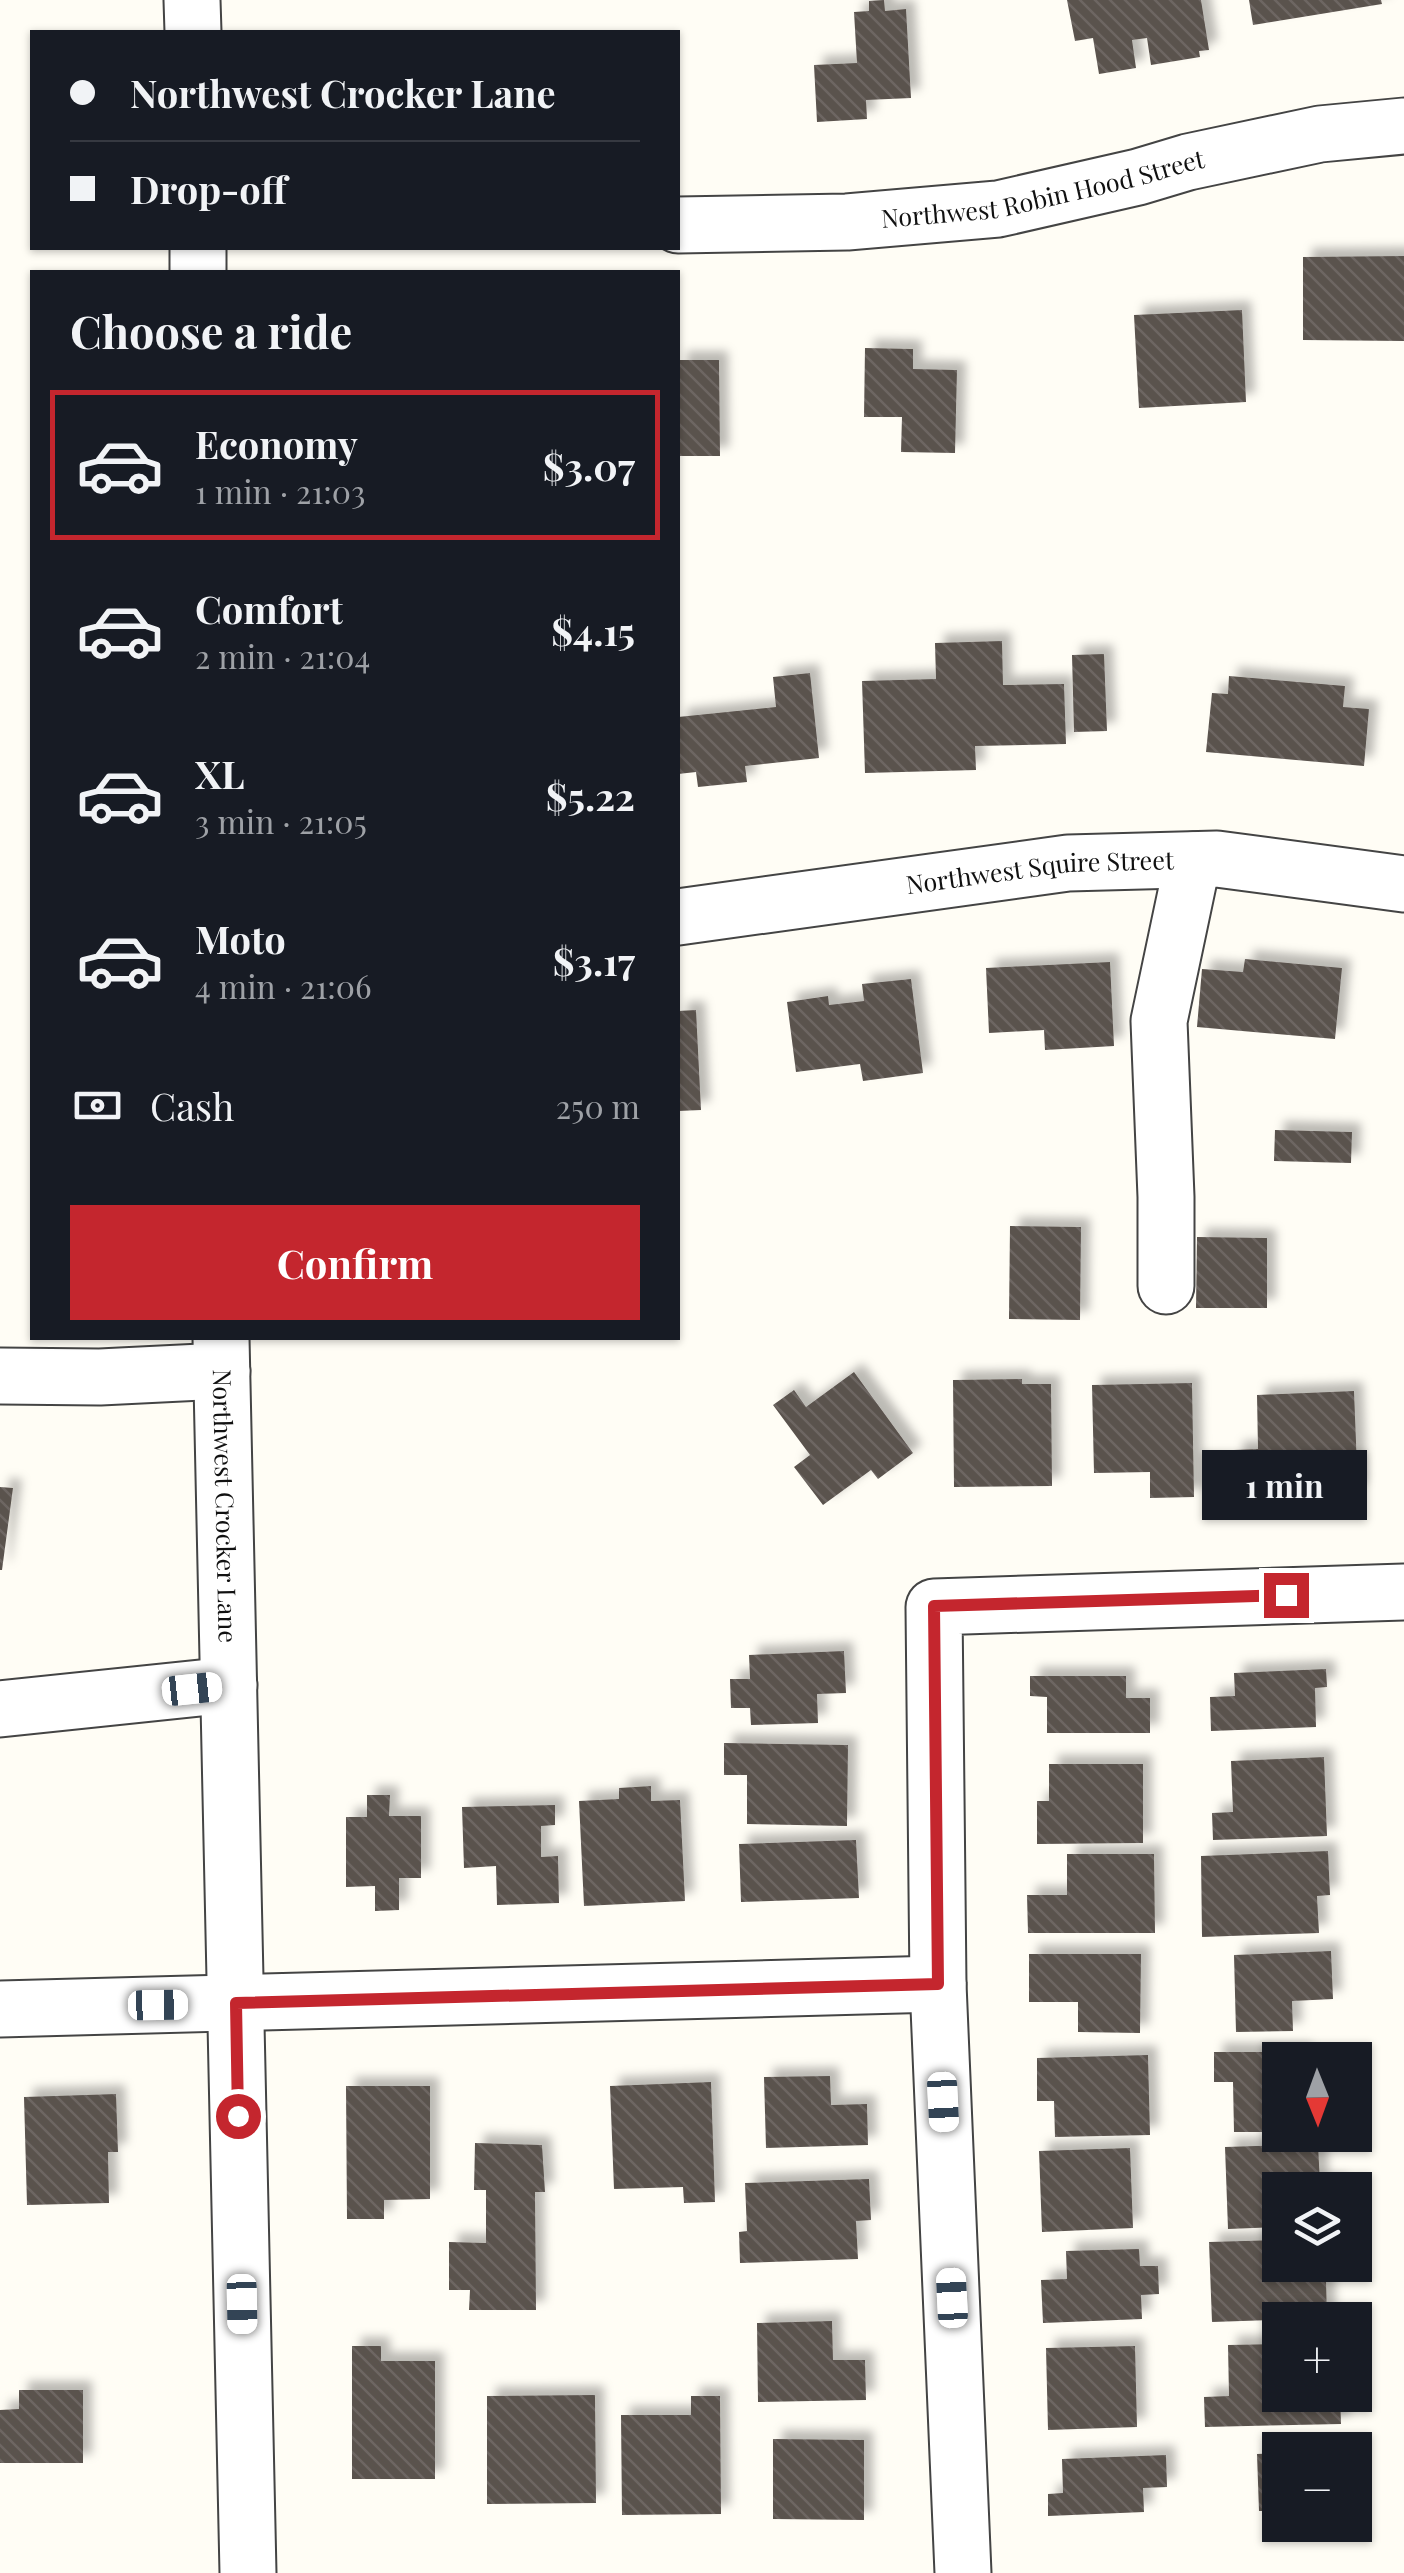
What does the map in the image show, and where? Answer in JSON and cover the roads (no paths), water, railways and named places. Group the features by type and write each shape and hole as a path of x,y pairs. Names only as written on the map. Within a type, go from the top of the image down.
{"street":[{"path":"192,0 192,30"},
{"name":"Northwest Robin Hood Street","path":"680,225 846,222 998,209 1320,134 1404,126"},
{"path":"1166,1286 1159,1022 1193,860"},
{"name":"Northwest Squire Street","path":"680,917 1068,863 1193,860 1267,864 1404,884"},
{"path":"0,1376 100,1377 222,1354"},
{"name":"Northwest Crocker Lane","path":"222,1354 248,2573"},
{"path":"964,2573 938,1984 934,1606 1404,1592"},
{"path":"0,1709 229,1685"},
{"path":"0,2008 938,1984"}]}
